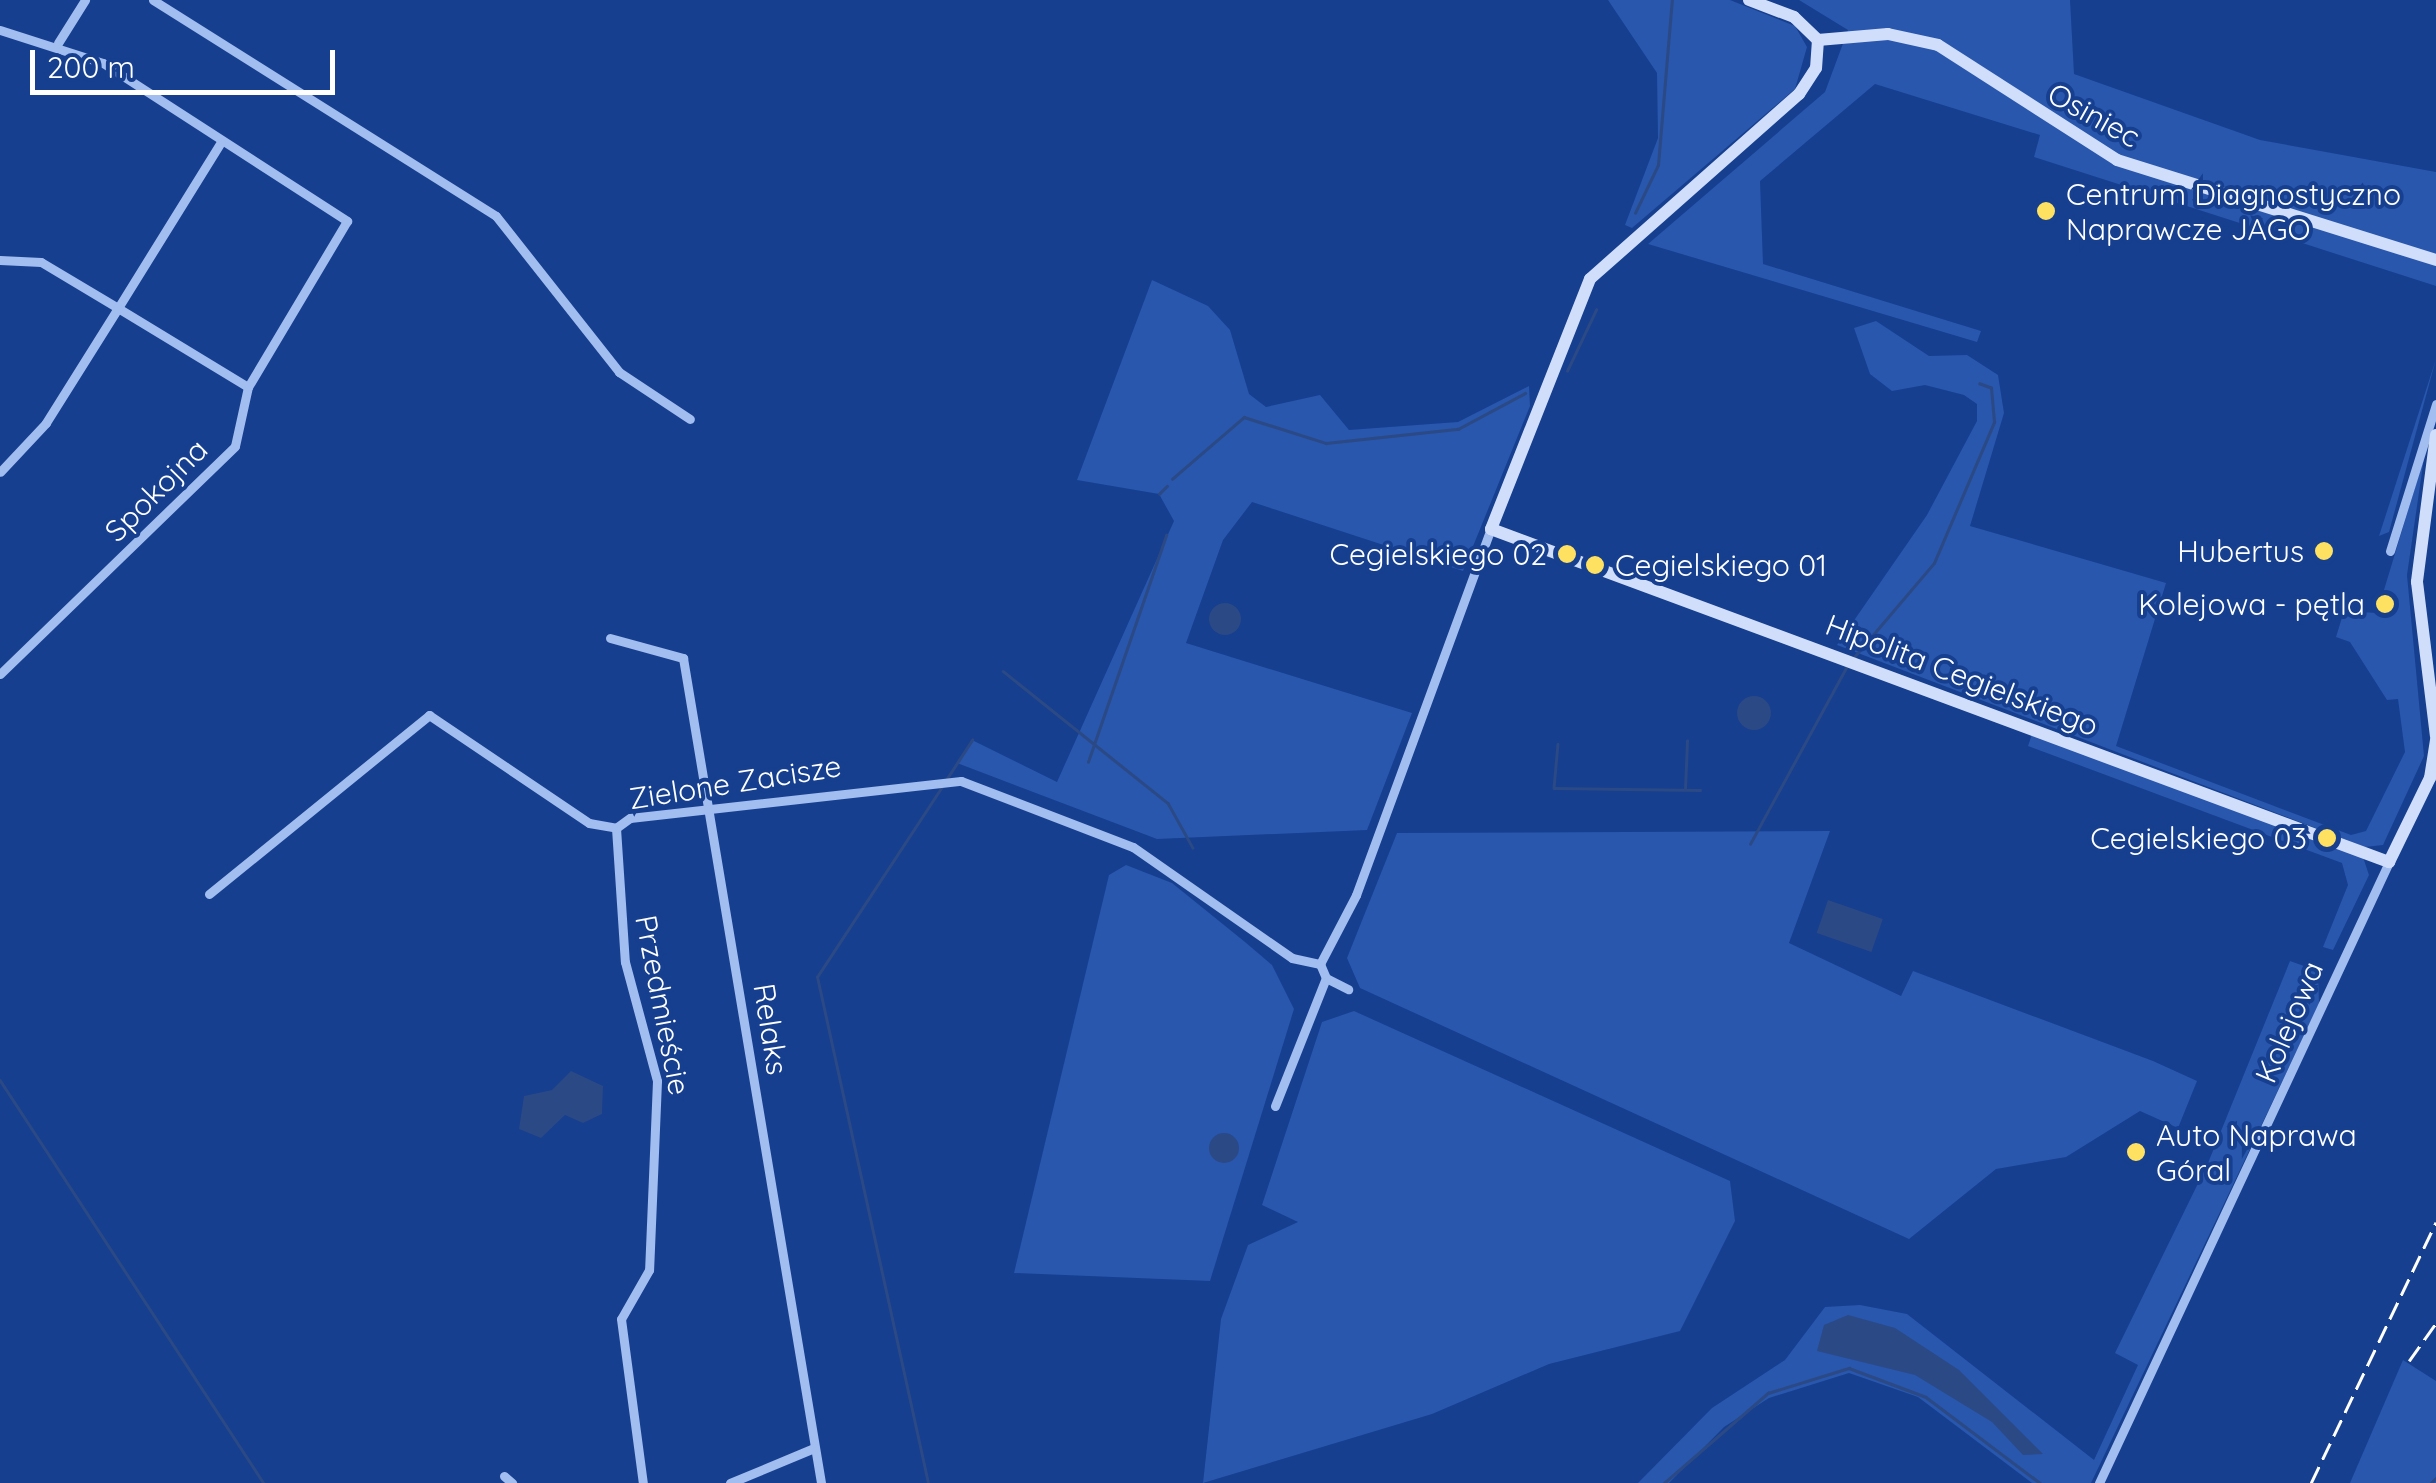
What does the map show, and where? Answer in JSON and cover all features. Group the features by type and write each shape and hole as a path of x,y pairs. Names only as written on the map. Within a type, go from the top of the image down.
{"street":[{"path":"58,42 85,0"},
{"path":"153,0 496,216 619,372 690,419"},
{"path":"1348,989 1326,978 1320,964 1356,896 1491,528 1590,279 1798,94 1816,68 1818,40 1794,17 1749,0"},
{"path":"0,30 58,42 221,142 46,423 0,472"},
{"name":"Osiniec","path":"1818,40 1888,34 1938,45 2107,156 2436,260"},
{"name":"Spokojna","path":"0,674 235,446 248,387 346,221 221,142"},
{"path":"0,260 41,262 248,387"},
{"path":"2390,550 2436,404"},
{"name":"Kolejowa","path":"2099,1483 2430,778 2436,737 2417,582 2436,434"},
{"path":"1500,507 1517,536"},
{"name":"Hipolita Cegielskiego","path":"1491,528 2388,862"},
{"name":"Relaks","path":"610,638 684,658 821,1483"},
{"name":"Zielone Zacisze","path":"209,894 429,715 589,823 616,828 630,818 948,778 1133,847 1292,958 1320,964"},
{"name":"Przedmieście","path":"616,828 626,962 657,1082 649,1270 621,1320 643,1483"},
{"path":"1275,1106 1326,978"},
{"path":"730,1483 814,1448"}],"shaded area":[{"path":"1608,0 1730,0 1795,26 1807,47 1795,89 1632,228 1625,225 1658,138 1657,73"},
{"path":"1799,0 2070,0 2074,74 2260,140 2436,172 2436,286 2034,157 2040,135 1875,84 1760,181 1763,264 1981,331 1977,342 1648,244 1825,92 1848,30"},
{"path":"1152,280 1208,306 1230,330 1249,394 1266,407 1320,395 1349,430 1458,422 1529,386 1530,406 1463,571 1252,502 1223,540 1186,643 1412,713 1367,830 1157,839 957,763 972,740 1057,782 1174,521 1159,494 1077,480"},
{"path":"1876,321 1929,356 1967,355 1998,375 2004,413 1970,526 2166,583 2116,746 2351,835 2366,831 2405,752 2398,699 2387,700 2350,642 2336,637 2344,611 2377,613 2424,458 2407,575 2424,756 2383,845 2365,847 1837,645 1927,515 1977,421 1977,404 1964,395 1925,385 1892,391 1870,374 1854,328"},
{"path":"2436,359 2389,532 2379,536"},
{"path":"1225,603 1236,608 1241,619 1236,630 1225,635 1214,630 1209,619 1214,608"},
{"path":"1754,696 1766,701 1771,713 1766,725 1754,730 1742,725 1737,713 1742,701"},
{"path":"2032,734 2363,857 2369,875 2333,950 2323,947 2348,885 2342,863 2028,746"},
{"path":"1830,831 1789,943 1901,996 1913,971 2197,1081 2178,1128 2140,1111 2066,1157 1996,1169 1909,1239 1360,988 1347,958 1397,833"},
{"path":"1126,865 1172,883 1272,965 1294,1009 1210,1281 1014,1273 1109,875"},
{"path":"1828,900 1883,919 1871,952 1817,933"},
{"path":"2290,961 2318,971 2319,1004 2091,1483 2032,1483 1918,1397 1849,1373 1769,1398 1724,1427 1669,1483 1638,1483 1712,1408 1785,1360 1825,1307 1860,1305 1907,1314 2094,1460 2138,1365 2115,1353 2208,1163"},
{"path":"1354,1011 1730,1181 1735,1221 1680,1331 1549,1364 1432,1414 1203,1483 1221,1319 1248,1245 1298,1222 1262,1205 1322,1022"},
{"path":"571,1071 603,1086 602,1114 583,1123 565,1115 541,1138 519,1129 524,1096 552,1090"},
{"path":"1224,1133 1234,1138 1239,1148 1234,1158 1224,1163 1214,1158 1209,1148 1214,1138"},
{"path":"1848,1315 1895,1328 1959,1370 2043,1454 2023,1455 1992,1422 1915,1375 1817,1351 1824,1325"},
{"path":"2403,1360 2436,1381 2436,1483 2350,1483"}],"waterway":[{"path":"1635,213 1658,165 1672,0"},
{"path":"1567,371 1596,310"},
{"path":"1854,657 1934,563 1994,422 1991,388 1980,384"},
{"path":"1172,479 1244,417 1326,443 1458,429 1525,393"},
{"path":"1159,494 1167,486"},
{"path":"1088,762 1166,535"},
{"path":"1750,844 1846,668"},
{"path":"1003,671 1168,803 1193,848"},
{"path":"946,780 972,740"},
{"path":"1685,789 1687,741"},
{"path":"1558,744 1554,788 1700,790"},
{"path":"928,1483 817,977 942,787"},
{"path":"0,1080 264,1483"},
{"path":"1664,1483 1768,1393 1849,1368 1926,1397 2040,1483"},
{"path":"2431,1483 2436,1478"}],"railway":[{"path":"2311,1483 2436,1222"},
{"path":"2409,1361 2436,1323"}],"place":[{"name":"Centrum Diagnostyczno Naprawcze JAGO","path":"2046,211"},
{"name":"Hubertus","path":"2324,551"},
{"name":"Cegielskiego 02","path":"1567,554"},
{"name":"Cegielskiego 01","path":"1595,565"},
{"name":"Kolejowa - pętla","path":"2385,604"},
{"name":"Cegielskiego 03","path":"2327,838"},
{"name":"Auto Naprawa Góral","path":"2136,1152"}]}
